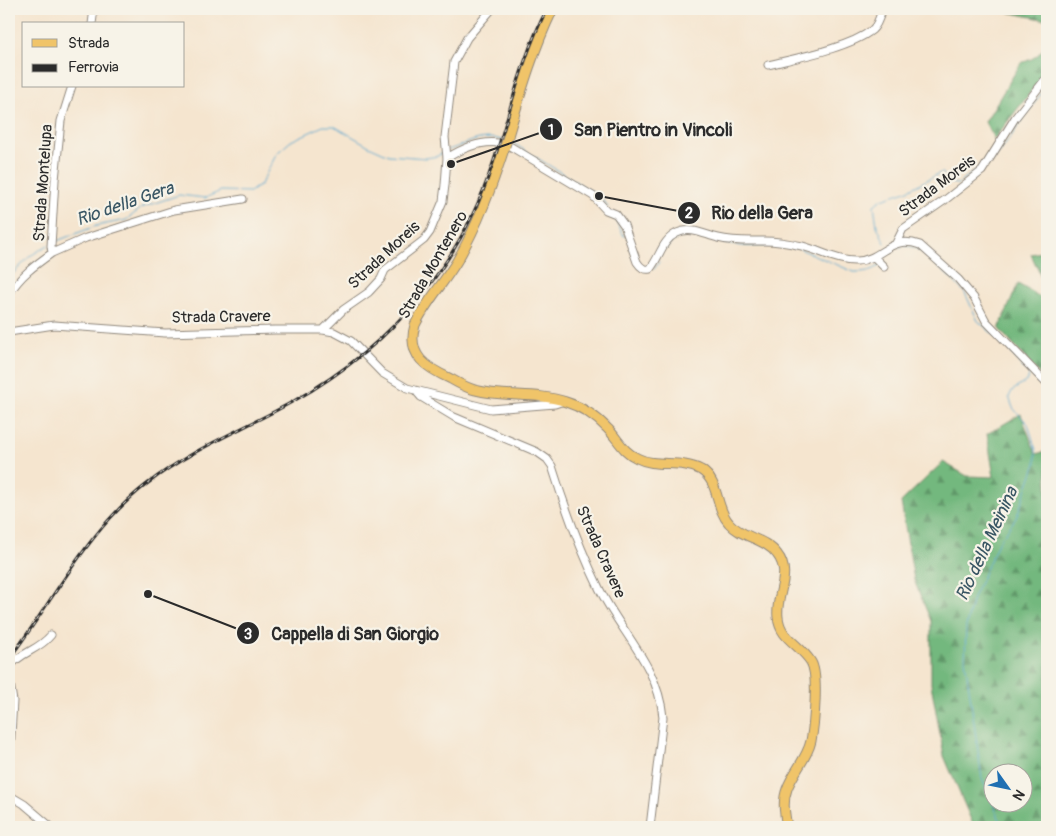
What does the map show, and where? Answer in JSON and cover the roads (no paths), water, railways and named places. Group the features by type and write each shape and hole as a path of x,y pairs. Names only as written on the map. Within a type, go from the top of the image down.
{"main road":[{"name":"Strada Montenero","path":"553,9 530,62 492,187 457,261 418,318 412,333 412,345 416,353 431,370 474,390 564,401 579,406 592,414 609,430 624,450 637,458 644,461 681,465 701,470 713,484 722,511 729,523 743,534 770,547 777,554 782,561 784,580 778,605 779,625 786,637 811,662 814,668 815,680 810,745 791,781 786,795 784,805 787,827"}],"street":[{"path":"92,22 94,9"},
{"name":"Strada Moreis","path":"323,330 344,310 369,292 381,279 385,270 420,244 430,232 442,201 448,108 454,62 467,38 492,9"},
{"path":"768,65 834,47 859,38 874,28 880,18 882,9"},
{"name":"Strada Moreis","path":"446,153 482,143 495,142 508,145 593,196 612,213 624,225 637,262 645,270 650,269 655,263 668,240 677,233 685,231 694,231 735,242 780,242 812,249 851,261 879,262 882,250 896,243 903,229 982,171 1015,118 1047,78"},
{"name":"Strada Montelupa","path":"9,294 15,284 51,246 61,121 71,88"},
{"path":"51,246 86,238 174,210 243,200"},
{"path":"896,243 920,245 958,279 974,298 986,321 1047,384"},
{"name":"Strada Cravere","path":"9,332 54,325 165,332 323,330 334,332 351,341 382,373 401,385 414,390 490,409 555,404 564,401"},
{"name":"Strada Cravere","path":"414,390 421,397 454,416 537,452 547,459 552,466 576,535 600,590 650,671 661,701 663,717 650,827"},
{"path":"9,667 16,658 38,647 51,635"},
{"path":"9,677 13,701 9,768"},
{"path":"9,795 24,804 51,827"}],"waterway":[{"path":"993,162 1047,85"},
{"name":"Rio della Gera","path":"54,242 96,226 126,220 143,207 179,195 205,198 221,191 250,192 261,184 277,153 291,141 323,126 334,126 389,155 426,158 438,156 442,153"},
{"name":"Rio della Gera","path":"448,150 474,140 486,138 502,140"},
{"name":"Rio della Gera","path":"511,142 599,196 608,207"},
{"path":"885,243 877,226 874,205 882,199 906,191 942,172 950,183 958,184 981,166"},
{"name":"Rio della Gera","path":"614,217 624,236"},
{"name":"Rio della Gera","path":"667,248 676,239 685,235 707,238"},
{"name":"Rio della Gera","path":"723,243 741,246 796,248"},
{"name":"Rio della Gera","path":"9,278 30,256 48,245"},
{"name":"Rio della Gera","path":"899,247 909,246 919,250 952,279 965,293 978,321 1000,340"},
{"name":"Rio della Gera","path":"800,249 854,272 864,272 880,265"},
{"name":"Rio della Gera","path":"882,262 888,251"},
{"name":"Rio della Gera","path":"654,269 659,262"},
{"name":"Rio della Gera","path":"1011,352 1024,369 1043,385"},
{"name":"Rio della Meinina","path":"1003,827 982,779 965,660 966,626 973,598 998,543 1016,518 1036,463 1036,450 1028,424 1013,408 1009,397 1012,391 1028,380 1029,375"}],"railway":[{"path":"9,659 89,544 106,522 126,502 147,484 181,460 274,412 329,379 379,340 423,293 454,249 479,200 523,66 547,9"}],"place":[{"name":"San Pientro in Vincoli","path":"451,164"},
{"name":"Rio della Gera","path":"599,196"},
{"name":"Cappella di San Giorgio","path":"148,594"}]}
